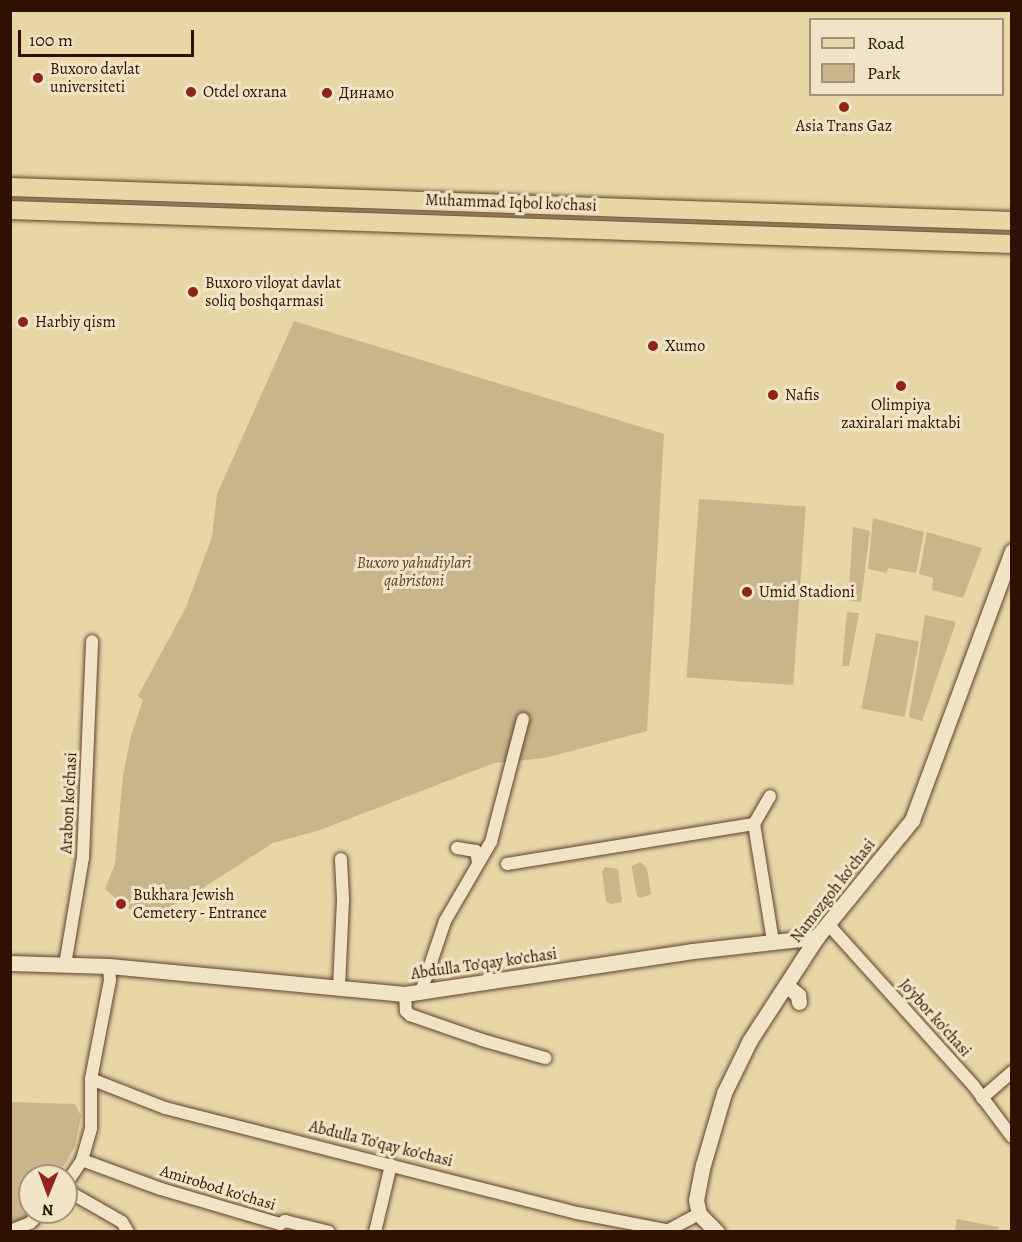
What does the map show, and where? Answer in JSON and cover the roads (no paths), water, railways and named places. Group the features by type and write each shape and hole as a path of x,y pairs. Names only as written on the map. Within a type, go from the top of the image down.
{"main road":[{"name":"Muhammad Iqbol ko'chasi","path":"10,187 1011,221"},
{"name":"Muhammad Iqbol ko'chasi","path":"10,210 1011,244"}],"street":[{"name":"Namozgoh ko'chasi","path":"699,1214 696,1200 698,1186 724,1093 750,1040 817,937 901,835 920,803 1011,550"},
{"name":"Arabon ko'chasi","path":"65,965 83,858 92,641"},
{"path":"421,992 445,921 491,839 523,719"},
{"path":"770,796 754,824 773,941"},
{"path":"507,864 754,824"},
{"path":"457,848 476,850 478,862"},
{"path":"339,988 344,899 341,860"},
{"name":"Jo'ybor ko'chasi","path":"828,924 982,1098 1011,1137"},
{"name":"Abdulla To’qay ko’chasi","path":"10,963 109,966 405,994 773,941 817,937"},
{"path":"78,1166 82,1160 91,1128 91,1079 110,980 109,966"},
{"path":"786,985 798,995 799,1002"},
{"path":"405,994 406,1011 413,1016 482,1040 545,1058"},
{"path":"982,1098 1011,1072"},
{"name":"Abdulla To'qay ko'chasi","path":"91,1079 165,1108 577,1213 666,1231"},
{"name":"Amirobod ko'chasi","path":"82,1160 279,1228 285,1221 329,1232"},
{"path":"375,1232 391,1165"},
{"path":"78,1197 122,1222 128,1232"},
{"path":"666,1231 699,1214 717,1232"},
{"path":"10,1231 26,1229"}],"place":[{"name":"Buxoro davlat universiteti","path":"38,78"},
{"name":"Otdel oxrana","path":"191,92"},
{"name":"Динамо","path":"327,93"},
{"name":"Asia Trans Gaz","path":"844,107"},
{"name":"Buxoro viloyat davlat soliq boshqarmasi","path":"193,292"},
{"name":"Harbiy qism","path":"23,322"},
{"name":"Xumo","path":"653,346"},
{"name":"Olimpiya zaxiralari maktabi","path":"901,386"},
{"name":"Nafis","path":"773,395"},
{"name":"Umid Stadioni","path":"747,592"},
{"name":"Bukhara Jewish Cemetery - Entrance","path":"121,904"}],"park label":[{"name":"Buxoro yahudiylari qabristoni","path":"414,572"}]}
